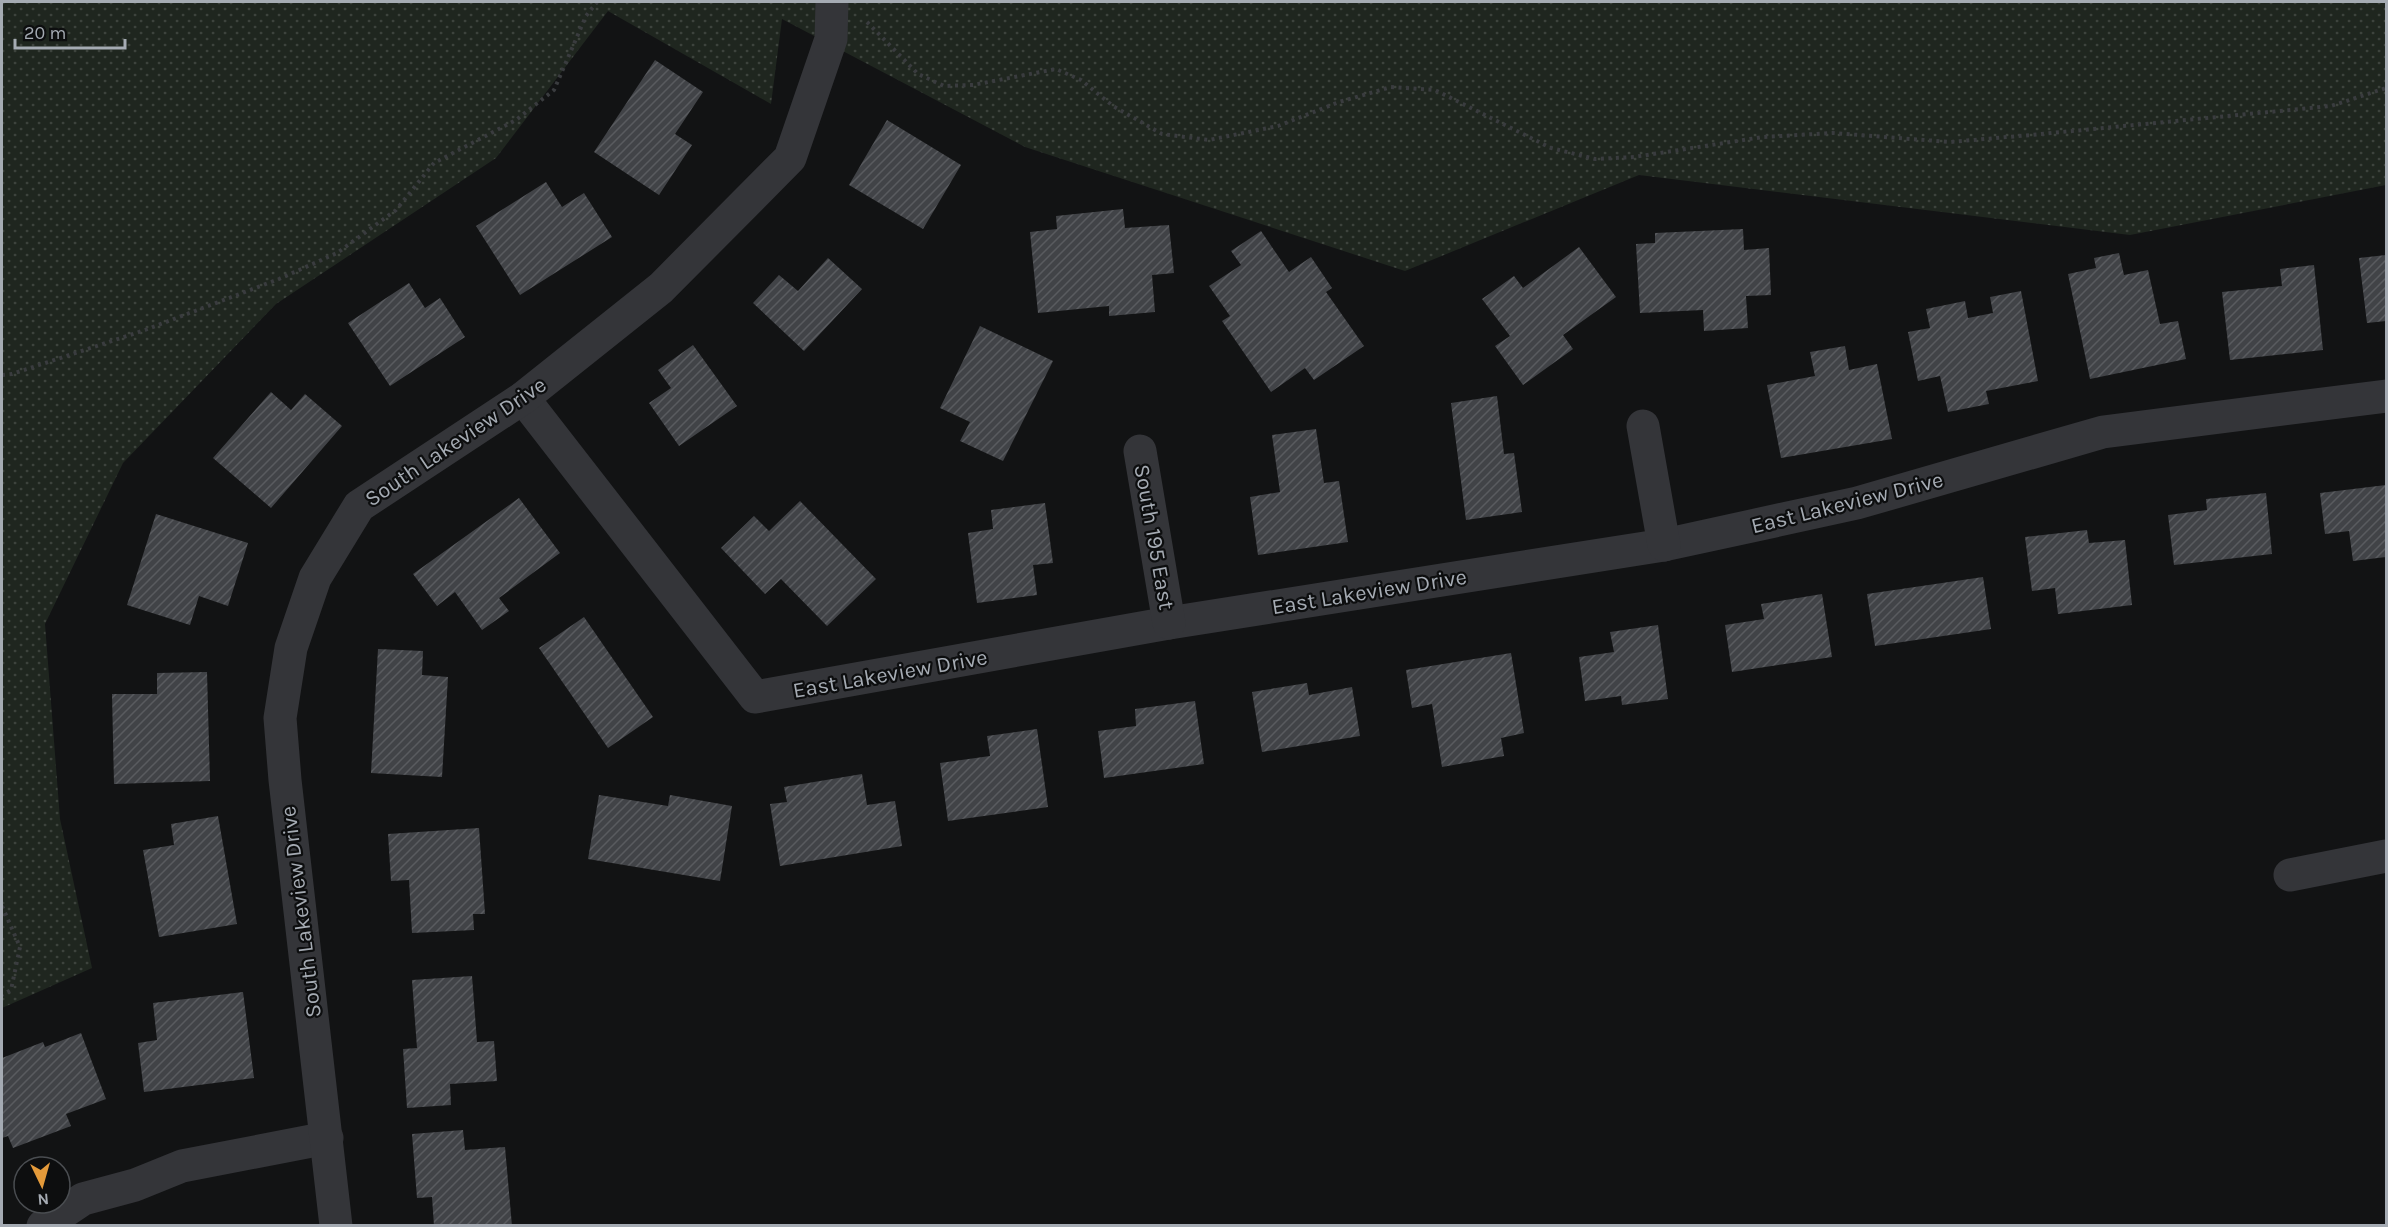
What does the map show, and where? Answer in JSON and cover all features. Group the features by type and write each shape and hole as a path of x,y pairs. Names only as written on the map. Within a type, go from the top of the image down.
{"street":[{"name":"South Lakeview Drive","path":"336,1226 285,780 280,718 291,648 315,578 358,506 523,398 661,288 790,158 831,39 845,8"},
{"name":"East Lakeview Drive","path":"523,398 755,697 1170,623 1664,545 1857,503 2103,432 2386,396"},
{"path":"1643,426 1664,545"},
{"name":"South 195 East","path":"1140,451 1170,623"},
{"path":"2290,875 2386,856"},
{"path":"43,1226 83,1199 135,1185 182,1166 327,1138"}],"path":[{"path":"2,375 12,374 145,330 279,279 337,253 396,210 434,163 516,120 554,90 586,16 597,2"},
{"path":"845,8 918,74 944,86 973,85 1056,69 1081,80 1113,106 1162,134 1209,140 1278,126 1339,102 1391,87 1435,90 1551,148 1595,159 1634,157 1786,135 1833,133 1950,142 2031,135 2331,106 2386,88"},
{"path":"2,906 20,947 11,990 2,995"}],"shaded area":[{"path":"2,2 2386,2 2386,185 2130,235 1639,175 1405,271 1025,147 782,19 771,104 608,11 496,158 276,304 123,463 45,624 60,819 92,968 2,1008"}],"building":[{"path":"655,60 703,92 675,134 692,145 659,195 594,152"},
{"path":"887,120 961,165 923,229 849,185"},
{"path":"546,182 562,207 584,193 612,237 520,295 476,226"},
{"path":"1123,209 1125,228 1169,225 1174,273 1152,275 1155,312 1109,316 1109,306 1038,313 1030,232 1057,229 1056,216"},
{"path":"1743,229 1744,250 1769,248 1771,295 1746,296 1748,328 1704,331 1703,310 1640,313 1636,244 1655,243 1655,233"},
{"path":"1261,231 1289,272 1311,257 1332,288 1326,292 1364,346 1314,380 1305,368 1271,392 1222,321 1230,316 1209,286 1241,265 1231,251"},
{"path":"1579,247 1616,297 1563,335 1573,349 1523,385 1495,346 1510,336 1482,299 1514,276 1523,288"},
{"path":"2119,253 2124,275 2148,270 2160,324 2178,321 2186,359 2090,379 2068,274 2096,268 2094,258"},
{"path":"2386,255 2386,321 2367,323 2359,258"},
{"path":"828,258 862,289 804,351 753,303 779,275 798,291"},
{"path":"2314,265 2323,350 2230,360 2222,292 2282,286 2280,269"},
{"path":"409,283 425,308 440,298 465,337 390,386 348,323"},
{"path":"2021,291 2038,381 1986,391 1989,404 1948,412 1940,376 1918,381 1908,332 1930,328 1926,309 1965,301 1968,318 1993,313 1990,297"},
{"path":"980,326 1053,361 1003,461 960,441 970,422 940,408"},
{"path":"693,345 737,406 679,446 649,403 671,388 658,370"},
{"path":"1845,346 1849,370 1877,364 1892,439 1781,458 1767,385 1815,376 1810,352"},
{"path":"271,392 291,410 305,394 342,426 271,508 213,458"},
{"path":"1497,396 1504,454 1514,453 1522,512 1466,520 1451,403"},
{"path":"1316,429 1324,483 1339,481 1348,542 1258,555 1250,497 1280,492 1272,435"},
{"path":"2386,485 2386,557 2353,561 2349,531 2325,534 2320,493"},
{"path":"2266,493 2272,554 2174,565 2168,515 2207,510 2206,499"},
{"path":"519,498 560,553 499,598 509,611 482,630 455,592 437,606 413,574"},
{"path":"800,501 876,579 827,626 781,579 765,594 721,548 754,516 769,531"},
{"path":"1045,503 1053,563 1033,565 1037,595 977,603 968,533 993,529 991,510"},
{"path":"156,514 248,543 228,606 199,596 190,625 127,605"},
{"path":"2087,530 2089,543 2125,540 2132,605 2058,614 2055,588 2032,591 2025,537"},
{"path":"1983,577 1991,629 1875,646 1867,594"},
{"path":"1822,594 1832,657 1732,672 1725,625 1764,619 1761,604"},
{"path":"584,617 653,717 608,748 539,648"},
{"path":"1658,625 1668,699 1622,705 1621,696 1585,701 1579,657 1614,652 1610,632"},
{"path":"378,649 423,651 422,675 448,677 442,777 371,773"},
{"path":"1511,653 1524,733 1501,738 1504,756 1442,767 1432,704 1412,708 1406,670"},
{"path":"207,672 210,781 114,784 112,694 157,694 157,673"},
{"path":"1307,683 1309,695 1352,687 1360,736 1262,752 1252,692"},
{"path":"1195,701 1204,764 1104,778 1098,731 1136,726 1135,709"},
{"path":"1037,729 1048,807 948,821 940,763 990,756 987,736"},
{"path":"862,774 867,805 895,801 902,846 780,866 770,804 787,802 784,787"},
{"path":"599,795 668,806 670,795 732,806 720,881 588,859"},
{"path":"218,816 237,924 159,937 143,850 174,845 171,824"},
{"path":"479,828 485,914 473,914 474,930 412,933 409,880 391,881 388,834"},
{"path":"472,976 477,1042 494,1041 497,1081 450,1084 451,1105 407,1108 403,1049 417,1048 412,980"},
{"path":"243,992 254,1078 144,1092 138,1043 157,1040 153,1003"},
{"path":"81,1033 106,1099 66,1114 71,1126 13,1148 8,1136 2,1138 2,1058 43,1042 45,1047"},
{"path":"463,1130 465,1150 505,1147 512,1226 434,1226 432,1197 417,1198 412,1134"}]}
